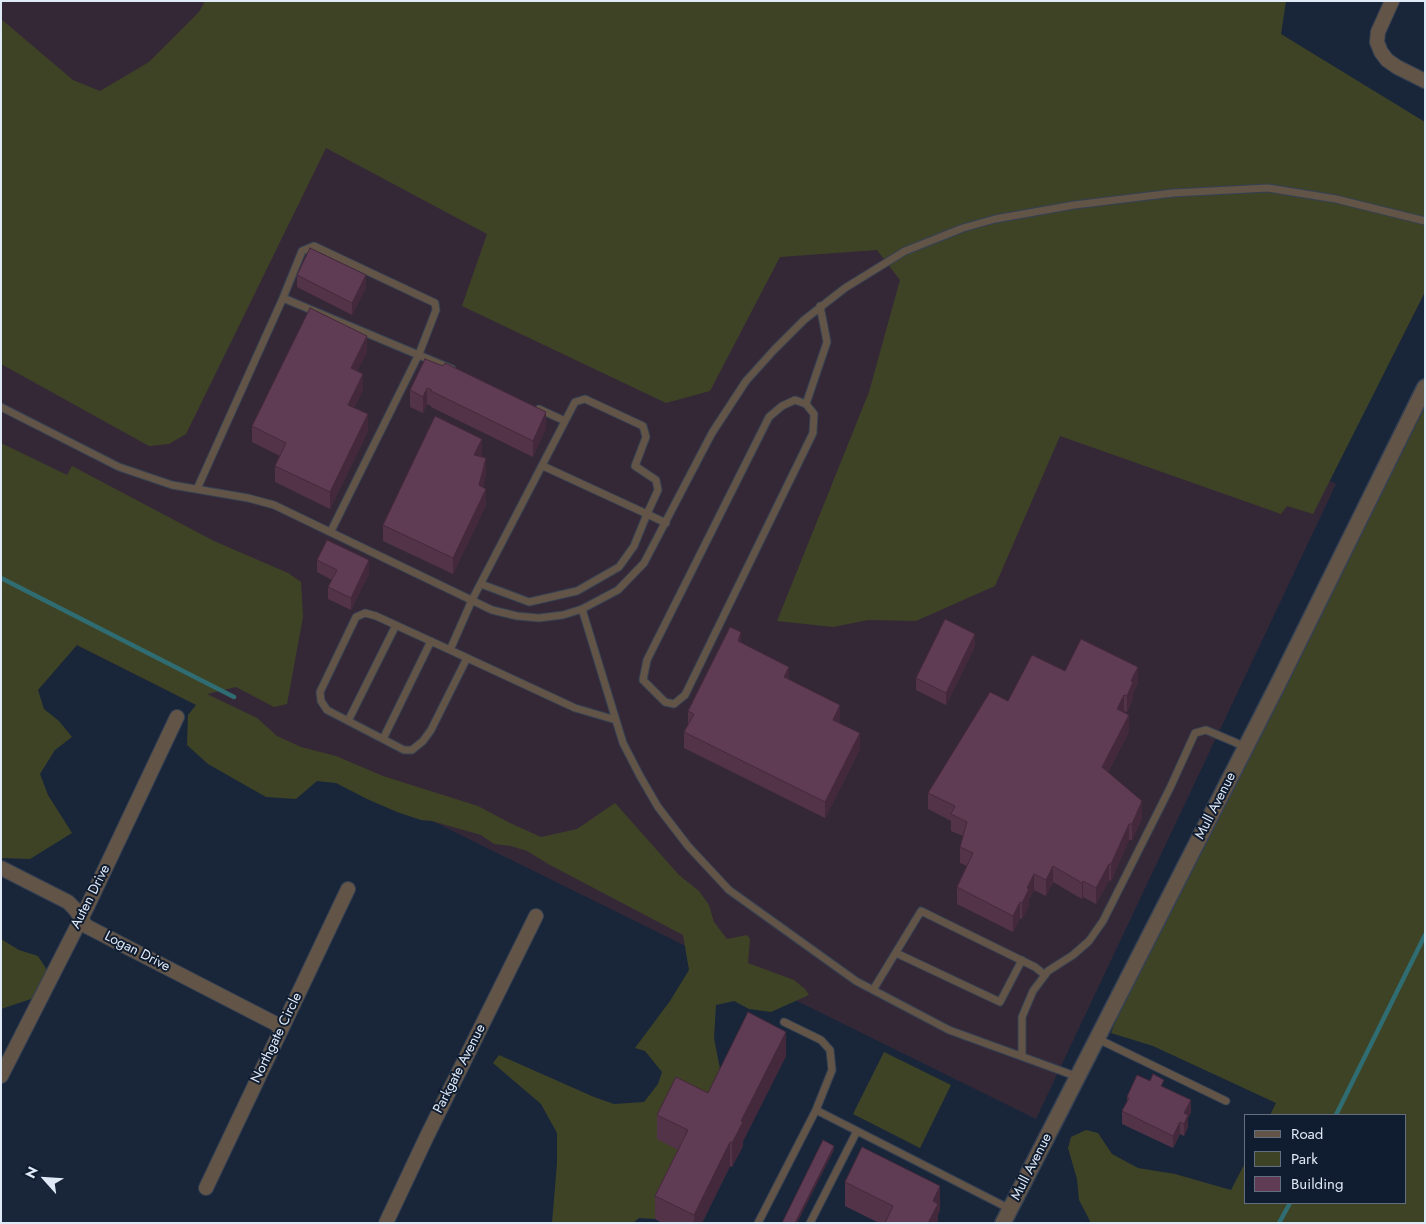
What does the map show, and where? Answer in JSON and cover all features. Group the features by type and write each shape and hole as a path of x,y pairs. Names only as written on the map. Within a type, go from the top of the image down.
{"street":[{"path":"1392,1 1378,32 1377,42 1381,52 1397,67 1425,81"},
{"name":"Mull Avenue","path":"1003,1223 1246,747 1425,387"},
{"name":"Auten Drive","path":"1,1076 154,768 177,717"},
{"name":"Logan Drive","path":"1,868 68,902 86,926 98,933 210,988 282,1027"},
{"name":"Northgate Circle","path":"206,1188 348,889"},
{"name":"Parkgate Avenue","path":"386,1223 536,916"}],"lane":[{"path":"1,407 119,467 172,485 248,498 274,505 492,610 517,616 539,618 563,615 582,609 618,590 644,563 712,433 746,381 774,350 804,320 844,288 882,264 930,240 995,219 1074,205 1173,193 1268,188 1336,199 1425,221"},
{"path":"197,489 284,298 302,251 314,246 435,303 436,310 419,354 331,531"},
{"path":"284,298 419,354 462,374"},
{"path":"806,404 826,342 820,306"},
{"path":"450,650 472,600 575,402 585,399 643,426 646,437 635,466 656,480 658,490 634,546 619,567 577,591 529,602 481,584"},
{"path":"794,400 806,404 814,414 813,433 685,695 674,704 664,702 643,680 647,660 769,417 782,406 794,400"},
{"path":"531,405 565,421"},
{"path":"543,466 666,523"},
{"path":"582,609 623,743 658,807 688,846 728,890 856,981 949,1030 1078,1077"},
{"path":"467,658 423,741 412,750 404,750 327,710 321,701 320,692 356,617 365,613 396,625 575,708 593,715 616,720"},
{"path":"348,721 396,625"},
{"path":"382,739 431,641"},
{"path":"1022,1056 1022,1016 1033,991 1048,971 1073,955 1089,941 1104,921 1195,733 1206,730 1246,747"},
{"path":"873,990 921,911 1022,960 1045,975"},
{"path":"896,953 1000,1002 1022,960"},
{"path":"758,1223 816,1110 832,1070 830,1050 821,1040 784,1022"},
{"path":"1098,1039 1226,1101"},
{"path":"816,1110 1011,1209"},
{"path":"810,1223 856,1131"}],"shaded area":[{"path":"1,1 390,1 1336,484 1036,1119 1,608"}],"green space":[{"path":"205,1 1286,1 1281,34 1425,122 1425,292 1313,514 1287,506 1281,514 1060,436 995,586 916,621 868,620 833,627 777,621 869,392 900,280 877,250 780,257 710,391 666,403 462,306 487,234 326,148 186,434 169,444 149,446 1,364 1,19 73,80 100,91 149,62 199,12"},
{"path":"1425,407 1425,1223 1091,1223 1079,1200 1077,1179 1068,1148 1071,1137 1086,1130 1098,1133 1112,1154 1138,1168 1175,1174 1231,1190 1244,1165 1244,1204 1406,1204 1406,1114 1270,1114 1276,1103 1153,1046 1111,1033 1118,1015"},
{"path":"1,443 67,475 72,466 214,541 288,573 301,582 303,617 287,704 274,707 236,687 207,694 257,718 277,736 301,747 336,756 383,776 478,806 541,837 577,829 615,803 679,875 699,891 709,905 714,922 727,939 747,935 750,939 748,963 794,980 805,989 809,995 771,1012 749,1009 734,1001 716,1005 714,1038 720,1069 708,1117 657,1138 688,1154 655,1219 639,1218 633,1223 552,1223 557,1163 557,1133 541,1104 493,1063 499,1055 614,1104 644,1102 658,1084 662,1072 645,1051 635,1048 670,1001 689,970 683,935 527,851 511,846 494,844 481,835 397,812 336,783 317,781 296,799 266,797 208,764 187,745 188,715 196,705 77,645 38,690 44,709 59,721 72,737 55,750 40,774 48,795 72,833 30,859 1,858"},
{"path":"1,939 19,950 38,956 47,970 34,998 1,1009"},
{"path":"884,1052 951,1085 920,1148 853,1114"}],"building":[{"path":"310,248 366,275 352,303 297,275"},
{"path":"310,308 367,336 351,368 363,374 348,405 368,414 330,492 275,466 286,443 252,426"},
{"path":"425,359 443,366 445,363 546,412 533,441 432,390 427,388 423,397 410,390"},
{"path":"435,416 482,439 474,455 486,458 479,485 486,489 453,558 383,525"},
{"path":"327,540 369,560 351,598 328,587 337,570 317,560"},
{"path":"945,619 975,634 946,693 916,678"},
{"path":"730,627 741,632 738,641 789,667 784,677 840,705 833,720 860,733 825,802 684,732 694,714 688,711"},
{"path":"1081,639 1138,667 1131,681 1133,682 1127,696 1124,695 1117,709 1129,715 1102,767 1142,801 1132,824 1129,824 1111,864 1109,864 1096,888 1083,881 1082,883 1053,866 1046,880 1034,874 1022,903 1020,902 1013,916 957,887 973,853 960,847 967,822 951,814 955,806 928,793 990,692 1008,701 1032,655 1065,671"},
{"path":"748,1012 786,1032 741,1121 743,1122 732,1143 730,1142 694,1215 655,1196 688,1130 657,1115 676,1077 708,1093"},
{"path":"1153,1074 1164,1080 1161,1086 1191,1100 1184,1113 1188,1115 1184,1124 1180,1122 1173,1136 1122,1111 1137,1075 1150,1081"},
{"path":"823,1140 834,1146 795,1223 782,1223"},
{"path":"862,1147 940,1186 933,1201 938,1204 928,1223 885,1223 893,1206 845,1182"}],"waterway":[{"path":"1,578 234,697"},
{"path":"1336,1114 1425,935"},
{"path":"1279,1223 1289,1204"}]}
